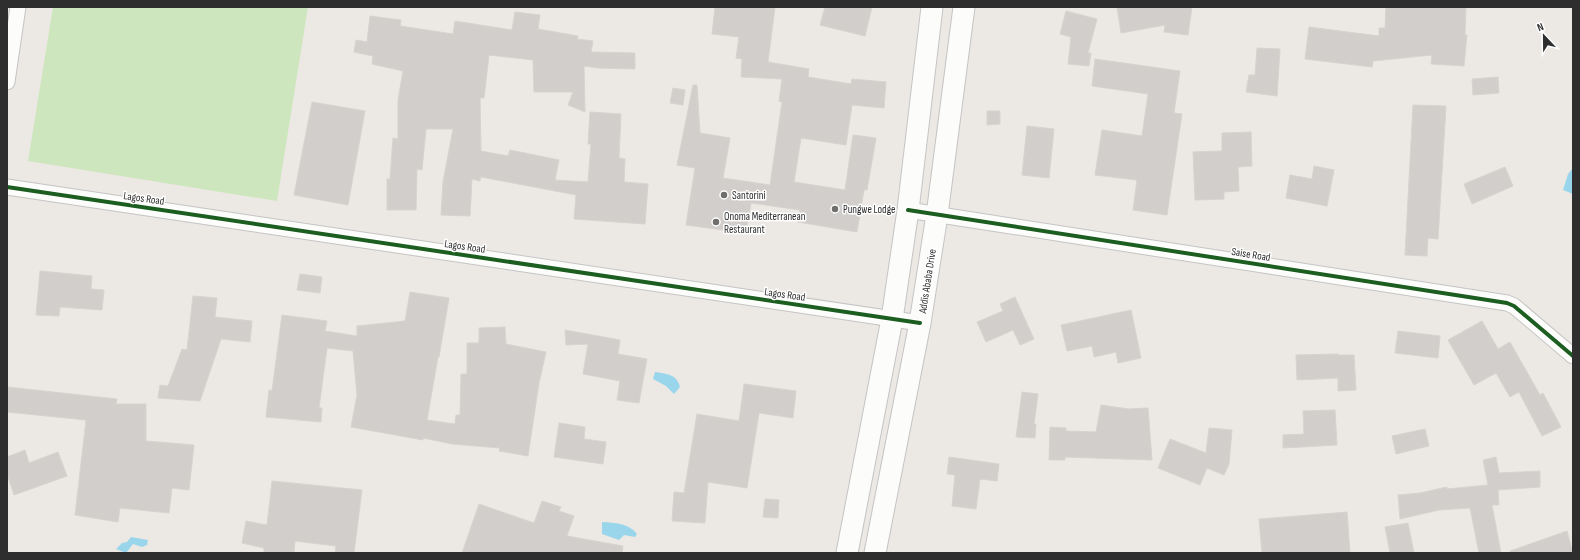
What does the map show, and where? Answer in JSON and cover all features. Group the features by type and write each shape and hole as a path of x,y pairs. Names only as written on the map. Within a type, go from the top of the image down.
{"main road":[{"path":"847,553 892,319 908,210 932,7"},
{"name":"Addis Ababa Drive","path":"875,553 920,323 937,215 964,7"}],"street":[{"path":"7,82 18,7"},
{"name":"Lagos Road","path":"7,187 920,323"},
{"name":"Saise Road","path":"908,210 1507,303 1514,306 1573,356"}],"green space":[{"path":"53,7 308,7 277,201 28,161"}],"water":[{"path":"1573,168 1573,194 1563,190 1568,174"},
{"path":"655,372 671,375 677,379 680,387 674,394 666,386 653,379"},
{"path":"602,522 616,523 626,526 634,530 637,534 635,537 624,535 619,540 602,534"},
{"path":"131,537 148,540 147,545 142,547 133,544 126,553 116,549 122,543 127,542"}],"building":[{"path":"715,7 775,7 768,62 809,69 808,77 851,84 852,79 886,82 884,108 852,105 846,145 801,138 794,182 845,190 853,135 876,138 867,190 864,190 857,232 798,222 800,210 751,203 746,233 686,225 695,168 677,165 693,85 697,85 700,133 730,138 723,178 770,185 782,102 779,101 782,79 741,77 742,59 736,58 739,37 712,34"},
{"path":"825,7 872,7 865,36 820,25"},
{"path":"1117,7 1192,7 1188,35 1164,32 1165,25 1121,33"},
{"path":"1386,7 1466,7 1465,35 1467,35 1464,66 1431,64 1432,55 1373,61 1372,67 1305,59 1309,27 1379,36 1379,28 1385,28"},
{"path":"1066,11 1097,19 1088,53 1091,53 1089,66 1068,64 1071,37 1060,34"},
{"path":"515,12 540,15 538,29 578,36 577,39 593,41 591,52 635,53 635,69 584,66 585,112 568,105 573,92 534,92 533,60 489,55 484,98 480,98 481,151 508,156 510,150 559,160 555,180 588,182 591,144 588,144 590,112 621,114 619,158 625,159 624,182 648,184 645,224 574,219 576,195 481,177 480,181 472,179 470,216 441,215 443,182 453,129 426,129 422,170 417,169 416,210 387,210 387,179 390,179 393,138 398,139 398,100 403,71 372,64 373,56 354,52 356,40 367,42 370,16 401,20 400,26 453,34 455,21 512,30"},
{"path":"1257,48 1280,49 1277,96 1246,92 1249,75 1255,75"},
{"path":"1095,59 1180,71 1174,113 1182,114 1167,215 1133,210 1137,180 1095,175 1102,130 1142,136 1148,94 1092,86"},
{"path":"1498,77 1499,93 1473,95 1472,79"},
{"path":"673,88 685,90 683,105 670,103"},
{"path":"312,102 365,111 348,205 294,195"},
{"path":"1413,105 1446,106 1438,239 1428,238 1427,256 1405,255"},
{"path":"987,111 1000,111 1000,124 987,125"},
{"path":"1027,126 1054,129 1049,178 1022,175"},
{"path":"1251,132 1252,166 1238,167 1239,191 1224,192 1224,199 1195,200 1193,152 1222,151 1222,133"},
{"path":"1314,166 1334,170 1327,206 1286,198 1290,175 1312,179"},
{"path":"1505,167 1513,186 1472,204 1464,184"},
{"path":"40,271 92,276 91,289 104,290 102,310 60,307 59,316 36,315"},
{"path":"300,274 322,277 320,293 297,290"},
{"path":"410,292 449,298 427,420 455,424 456,415 460,415 461,374 467,374 467,343 479,343 479,328 505,327 506,344 546,352 539,383 528,456 499,451 500,448 452,444 423,438 423,440 351,427 357,395 353,351 327,348 319,408 322,408 321,422 266,417 269,390 272,391 282,315 327,321 325,331 357,336 357,326 405,321"},
{"path":"193,296 217,298 215,317 252,321 250,342 221,339 200,401 158,398 160,385 168,386 182,349 187,350"},
{"path":"1015,297 1034,339 1020,345 1013,330 986,342 977,322 1003,311 1000,304"},
{"path":"1131,310 1141,358 1118,363 1116,352 1094,357 1092,346 1067,351 1061,325"},
{"path":"1482,321 1498,349 1510,342 1540,395 1543,393 1561,427 1542,436 1519,392 1510,397 1496,373 1474,385 1448,340"},
{"path":"565,330 620,340 618,354 647,359 639,403 617,400 620,381 583,374 588,344 566,345"},
{"path":"1398,331 1440,336 1438,358 1395,353"},
{"path":"1296,355 1354,355 1356,390 1338,391 1338,378 1297,380"},
{"path":"744,384 796,391 793,418 759,413 747,488 708,482 705,523 672,521 674,492 684,493 697,414 739,421"},
{"path":"7,387 117,399 116,404 146,404 146,441 194,445 189,490 172,488 169,513 120,508 118,522 75,515 86,420 7,412"},
{"path":"1022,392 1038,394 1034,424 1036,424 1035,438 1016,437"},
{"path":"1101,405 1129,409 1148,408 1152,460 1065,457 1065,460 1049,460 1050,427 1066,428 1066,431 1096,432"},
{"path":"1335,410 1337,445 1283,448 1283,435 1304,434 1303,411"},
{"path":"559,423 585,427 584,439 606,442 603,464 554,457"},
{"path":"1209,428 1232,430 1229,464 1224,475 1207,468 1200,485 1158,468 1170,439 1206,453"},
{"path":"1425,429 1429,446 1396,454 1392,436"},
{"path":"25,450 29,463 58,452 67,476 14,495 7,474 7,457"},
{"path":"949,457 999,464 997,481 980,479 976,509 952,506 955,475 947,474"},
{"path":"1496,457 1499,473 1540,471 1540,487 1498,490 1499,505 1492,505 1501,553 1479,553 1470,508 1439,510 1400,519 1398,495 1420,493 1447,487 1447,489 1488,485 1483,460"},
{"path":"272,481 362,490 354,553 335,553 336,546 295,541 294,553 264,553 264,548 242,543 246,521 267,525"},
{"path":"765,499 779,500 778,518 763,517"},
{"path":"542,501 561,507 559,511 574,516 567,536 623,546 622,553 462,553 479,504 534,523"},
{"path":"1347,512 1350,553 1262,553 1259,519"},
{"path":"1408,523 1414,553 1390,553 1385,527"},
{"path":"1567,531 1573,553 1510,553 1510,551"}],"cycle path":[{"path":"7,187 920,323"},
{"path":"908,210 1507,303 1514,306 1573,356"}],"place":[{"name":"Santorini","path":"724,195"},
{"name":"Pungwe Lodge","path":"835,209"},
{"name":"Onoma Mediterranean Restaurant","path":"716,222"}]}
